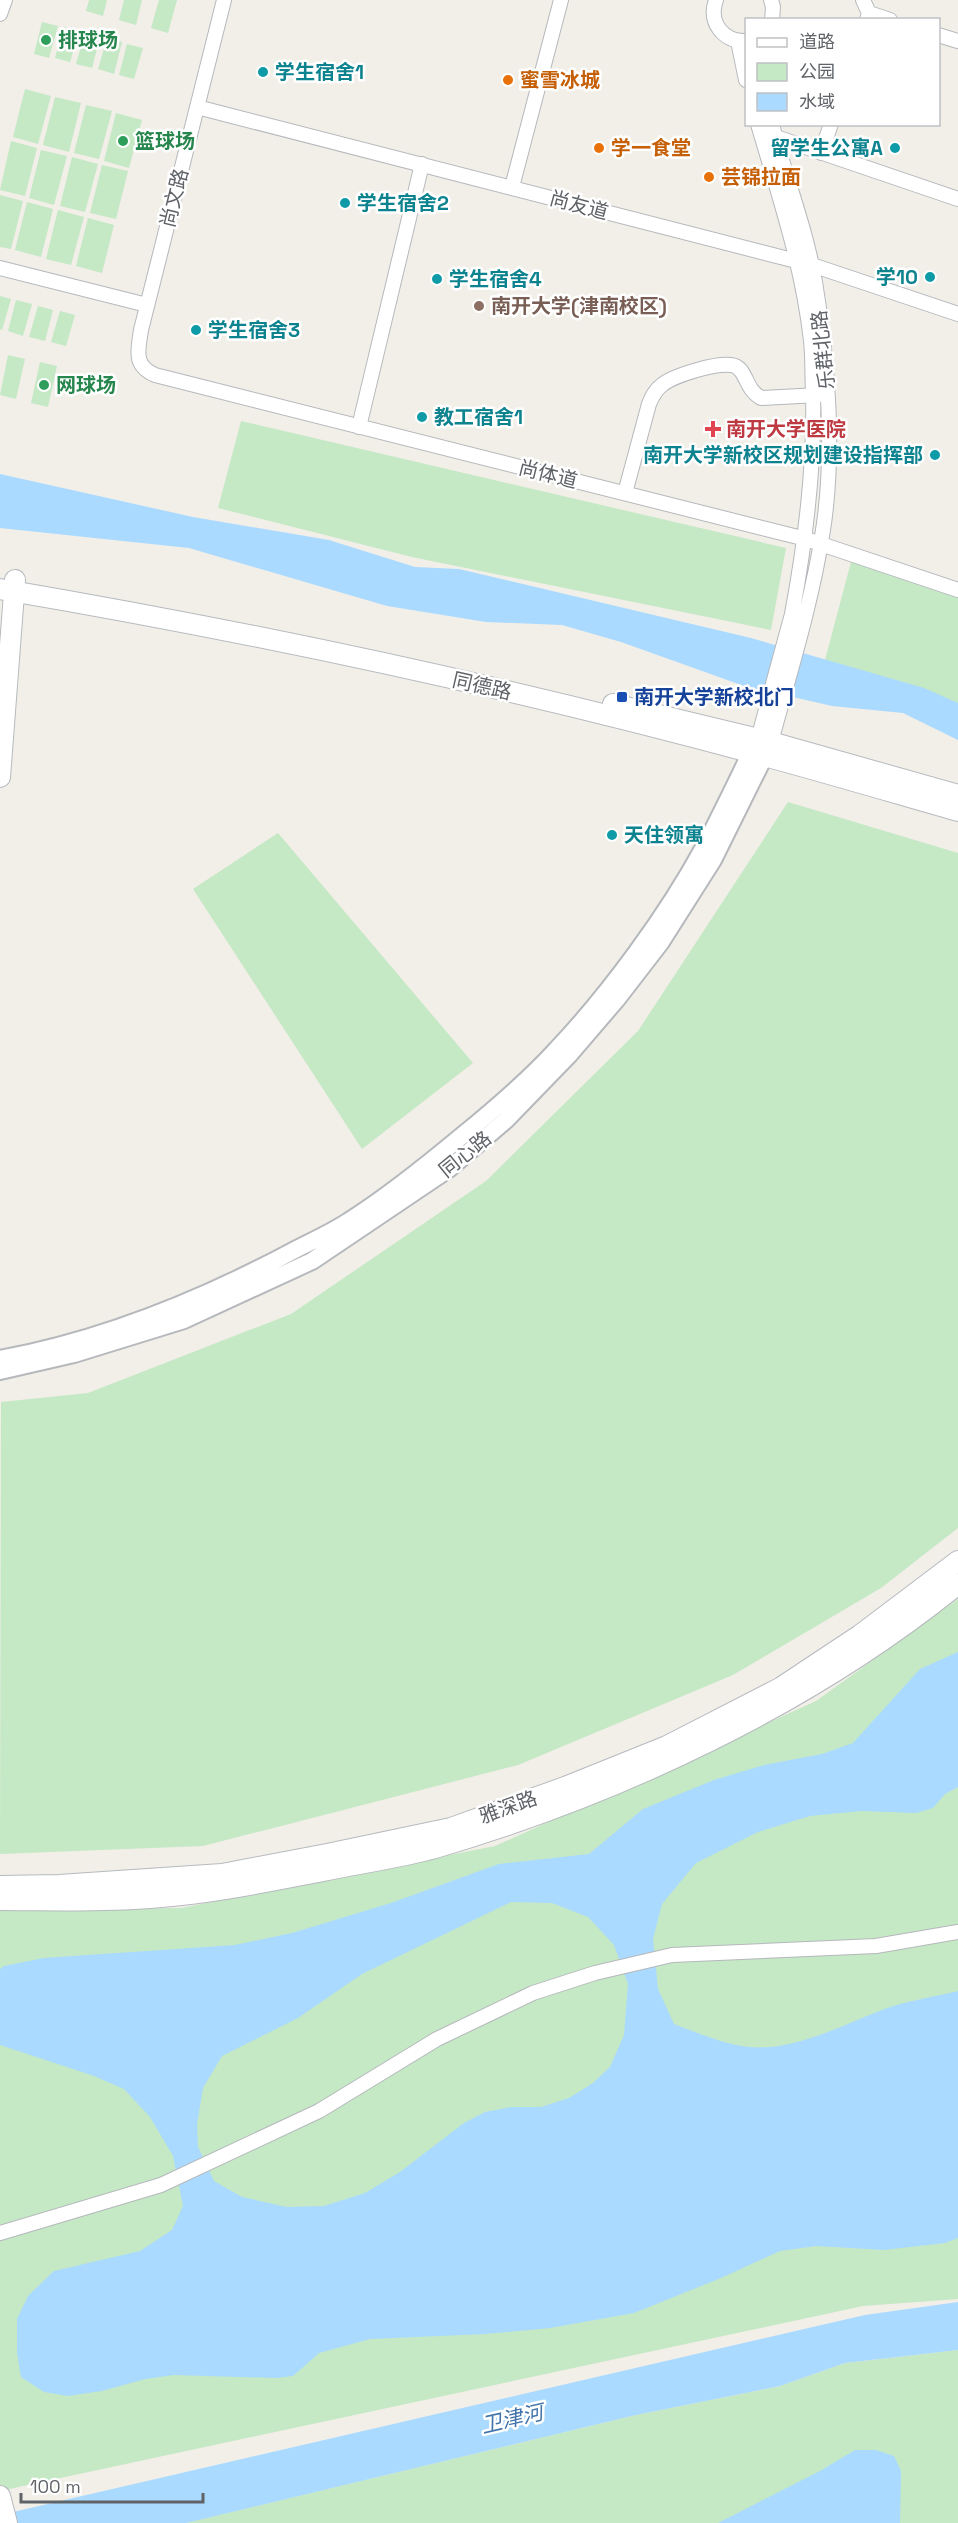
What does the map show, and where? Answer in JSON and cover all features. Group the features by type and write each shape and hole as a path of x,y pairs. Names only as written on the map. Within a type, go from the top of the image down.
{"main road":[{"name":"同德路","path":"7,583 761,747 958,795"},
{"path":"0,777 7,583"},
{"name":"同德路","path":"761,747 958,811"},
{"name":"雅深路","path":"0,1886 59,1885 222,1874 451,1828 565,1787 667,1746 780,1688 860,1635 958,1561"},
{"name":"雅深路","path":"0,1900 149,1898 239,1888 432,1848 552,1810 668,1762 814,1685 920,1615 958,1584"}],"street":[{"path":"0,14 5,0"},
{"name":"尚文路","path":"139,362 138,350 147,305 224,0"},
{"path":"512,187 561,0"},
{"path":"716,0 714,16 716,25 729,38 742,41 745,64"},
{"path":"771,0 772,18"},
{"path":"866,11 885,18"},
{"path":"940,35 958,41"},
{"name":"尚友道","path":"197,107 798,261 958,314"},
{"path":"821,153 830,126"},
{"path":"766,130 821,153 958,199"},
{"name":"乐群北路","path":"766,130 798,261 812,342 811,489 799,615"},
{"name":"乐群北路","path":"761,747 820,543 827,466 828,395 826,357 812,265 766,130"},
{"path":"359,427 422,164"},
{"path":"0,267 147,305"},
{"name":"尚体道","path":"139,362 144,370 155,375 806,539 958,590"},
{"path":"625,494 649,404 654,393 665,382 716,365 733,365 741,370 753,393 761,398 828,395"},
{"name":"同心路","path":"0,1359 50,1349 117,1329 247,1276 350,1221 436,1158 498,1106 557,1050 615,981 662,914 702,850 761,747"},
{"name":"同心路","path":"0,1371 74,1354 184,1320 312,1261 450,1168 506,1120 569,1055 617,999 661,942 713,860 761,747"},
{"path":"0,2233 161,2185 318,2111 437,2039 533,1993 595,1973 672,1955 876,1946 958,1932"}],"green space":[{"path":"89,0 107,0 103,16 86,11"},
{"path":"124,0 142,0 136,25 119,20"},
{"path":"159,0 177,0 168,33 151,28"},
{"name":"排球场","path":"42,22 58,26 49,58 34,54"},
{"name":"排球场","path":"64,27 79,31 70,62 55,58"},
{"name":"排球场","path":"85,33 100,37 92,68 76,64"},
{"name":"排球场","path":"107,38 122,42 114,74 98,69"},
{"name":"排球场","path":"127,44 143,48 134,79 119,75"},
{"path":"25,89 51,96 38,144 13,137"},
{"path":"55,97 81,103 69,152 43,145"},
{"name":"篮球场","path":"86,105 112,111 99,159 74,153"},
{"name":"篮球场","path":"116,113 142,120 129,168 104,161"},
{"path":"11,141 37,148 25,196 0,190"},
{"path":"41,150 67,156 54,205 29,198"},
{"name":"篮球场","path":"72,157 98,164 85,212 60,206"},
{"name":"篮球场","path":"102,165 128,171 116,219 90,213"},
{"path":"0,195 23,201 11,249 0,247"},
{"path":"27,202 53,209 41,257 15,250"},
{"path":"58,210 84,217 71,265 46,259"},
{"path":"88,218 114,225 102,273 76,266"},
{"path":"0,296 11,299 2,330 0,329"},
{"path":"16,300 32,304 23,336 8,331"},
{"path":"38,306 53,310 45,341 29,337"},
{"path":"60,311 75,315 66,346 51,342"},
{"name":"网球场","path":"8,355 25,359 16,399 0,395"},
{"name":"网球场","path":"40,362 57,366 48,407 31,403"},
{"path":"241,421 786,548 771,630 412,557 218,508"},
{"path":"851,562 958,598 958,708 825,660"},
{"path":"788,802 958,853 958,1528 881,1588 733,1675 518,1765 203,1846 0,1854 1,1402 88,1393 291,1314 486,1181 638,1031"},
{"path":"278,833 473,1063 362,1149 193,889"},
{"path":"958,1599 958,2299 863,2306 0,2491 0,1910 181,1908 495,1846 816,1701"},
{"path":"958,2350 958,2523 185,2523 636,2415 780,2386 845,2363"}],"water":[{"path":"0,474 193,517 329,540 415,567 459,569 751,638 924,688 958,703 958,740 903,713 832,706 744,686 621,642 562,625 486,622 387,606 189,548 0,528"},
{"path":"958,1652 958,1787 945,1794 933,1808 916,1813 861,1811 810,1816 758,1832 696,1863 662,1904 653,1939 658,1989 674,2024 739,2046 766,2047 800,2041 891,2007 958,1991 958,2238 945,2243 884,2250 816,2246 780,2251 634,2313 550,2328 485,2334 370,2339 319,2353 293,2376 276,2378 174,2375 68,2396 44,2392 21,2377 17,2353 17,2319 28,2296 54,2271 140,2251 172,2230 183,2206 173,2156 150,2117 124,2089 94,2076 0,2045 0,1969 4,1966 44,1958 235,1945 292,1933 391,1903 499,1864 589,1854 643,1809 714,1780 764,1765 822,1754 853,1743 920,1669","holes":["511,1902 552,1903 588,1917 614,1945 628,1984 624,2035 610,2067 593,2083 569,2098 541,2107 511,2107 485,2112 464,2123 400,2172 365,2193 324,2206 287,2207 242,2197 214,2181 198,2147 197,2124 203,2088 222,2056 298,2018 362,1974"]},
{"name":"卫津河","path":"958,2302 958,2350 845,2363 780,2386 636,2415 186,2523 0,2523 0,2515 865,2315"},
{"path":"855,2450 876,2450 894,2456 901,2471 900,2523 718,2523 820,2471"}],"place":[{"name":"排球场","path":"46,40"},
{"name":"学生宿舍1","path":"263,72"},
{"name":"蜜雪冰城","path":"508,80"},
{"name":"篮球场","path":"123,141"},
{"name":"学一食堂","path":"599,148"},
{"name":"留学生公寓A","path":"895,148"},
{"name":"芸锦拉面","path":"709,177"},
{"name":"学生宿舍2","path":"345,203"},
{"name":"学10","path":"930,277"},
{"name":"学生宿舍4","path":"437,279"},
{"name":"南开大学(津南校区)","path":"479,306"},
{"name":"学生宿舍3","path":"196,330"},
{"name":"网球场","path":"44,385"},
{"name":"教工宿舍1","path":"422,417"},
{"name":"南开大学医院","path":"713,429"},
{"name":"南开大学新校区规划建设指挥部","path":"935,455"},
{"name":"南开大学新校北门","path":"622,697"},
{"name":"天住领寓","path":"612,835"}]}
